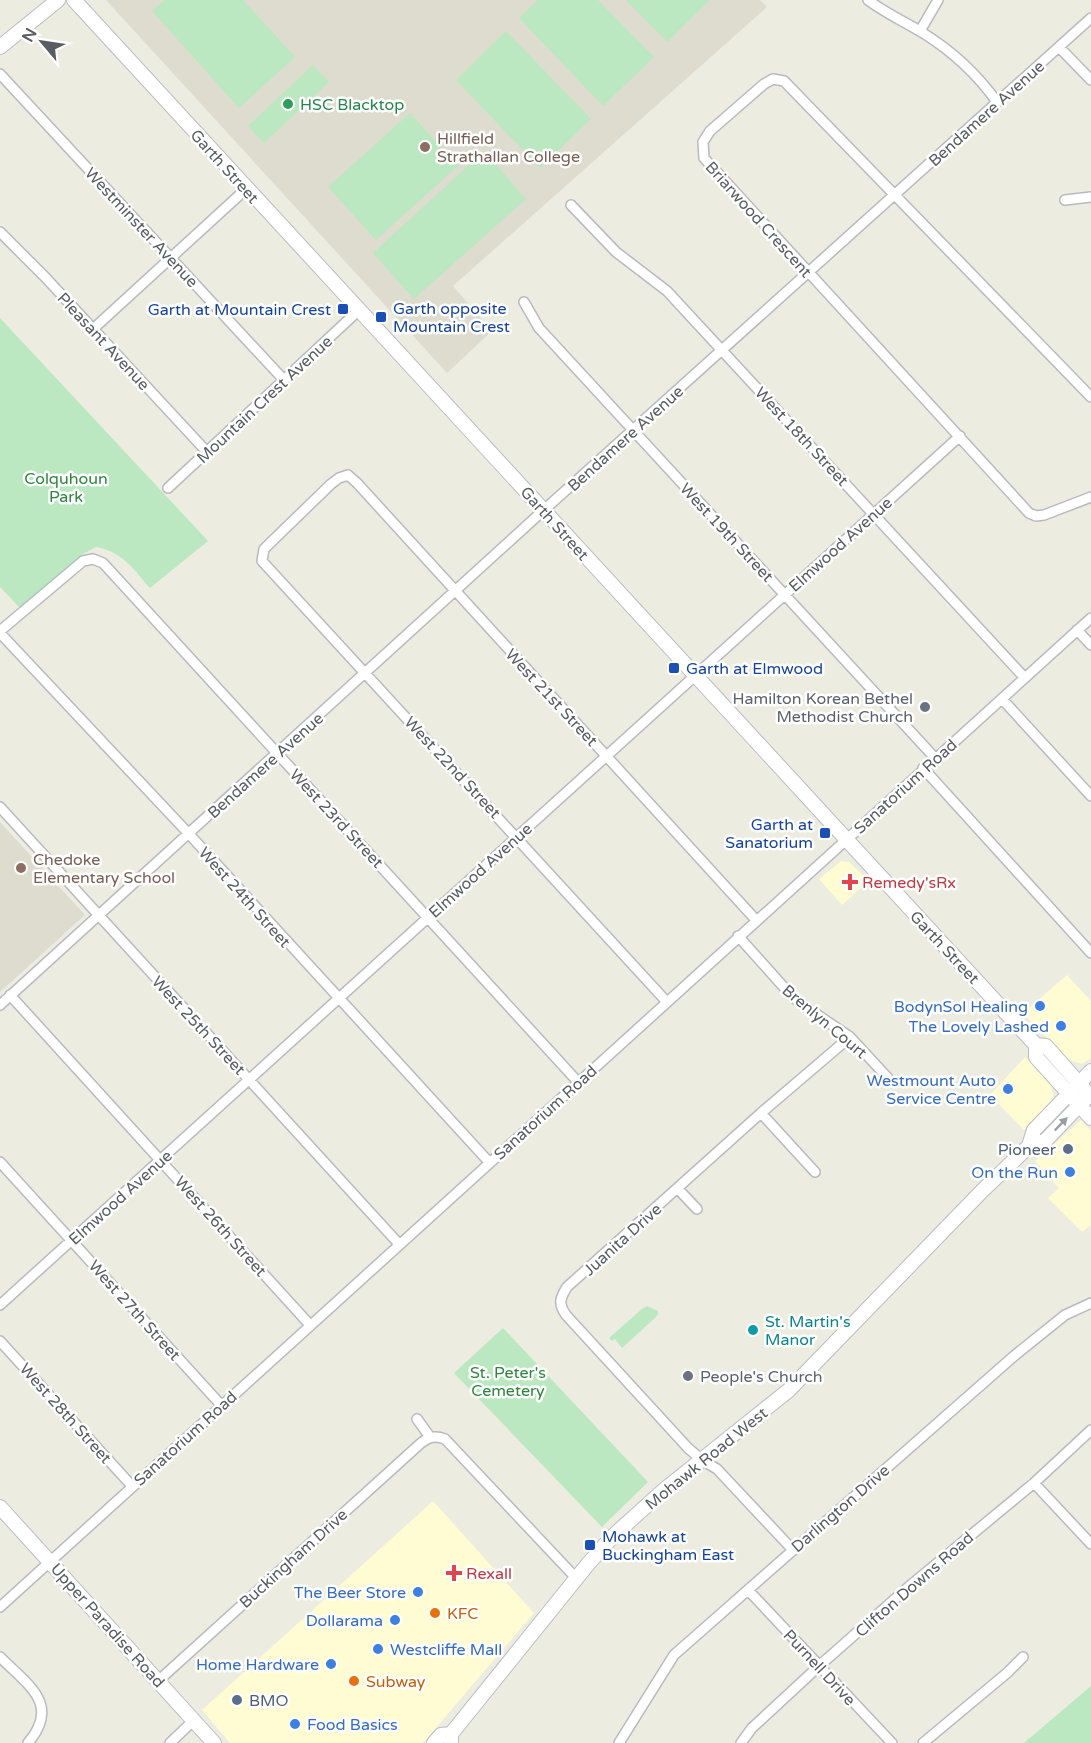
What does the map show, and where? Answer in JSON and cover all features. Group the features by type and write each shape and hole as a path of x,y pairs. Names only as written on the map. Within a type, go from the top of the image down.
{"main road":[{"path":"0,47 58,0"},
{"name":"Garth Street","path":"74,0 1036,1045 1036,1057 1074,1089 1088,1097 1091,1118"},
{"name":"Mohawk Road West","path":"434,1743 441,1735 451,1738 576,1578 613,1536 634,1515 789,1390 982,1191 1029,1146 1035,1130 1091,1071"},
{"name":"Mohawk Road West","path":"1029,1146 1045,1141 1088,1097"},
{"name":"Upper Paradise Road","path":"0,1508 214,1743"}],"street":[{"path":"868,0 884,12 920,31 966,65 997,102"},
{"path":"920,31 938,0"},
{"name":"Bendamere Avenue","path":"0,1005 543,511 1091,18"},
{"path":"1059,47 1091,80"},
{"name":"Westminster Avenue","path":"0,74 284,380"},
{"name":"Briarwood Crescent","path":"1091,396 784,81 772,79 764,84 710,131 703,142 704,158 1029,513 1036,516 1044,515 1091,497"},
{"path":"92,330 246,189"},
{"path":"1065,200 1091,197"},
{"name":"West 18th Street","path":"571,205 611,248 667,291 1024,677"},
{"name":"Pleasant Avenue","path":"0,232 45,277 207,452"},
{"name":"West 19th Street","path":"524,302 539,327 935,759"},
{"name":"Mountain Crest Avenue","path":"168,488 359,310"},
{"name":"Elmwood Avenue","path":"0,1305 248,1078 960,436"},
{"name":"West 21st Street","path":"262,561 264,549 330,484 348,475 756,920"},
{"name":"West 23rd Street","path":"0,632 84,561 93,559 103,563 578,1082"},
{"name":"West 22nd Street","path":"262,561 666,1001"},
{"name":"Sanatorium Road","path":"0,1607 1091,618"},
{"path":"1077,630 1091,645"},
{"name":"West 24th Street","path":"0,632 189,834 489,1162"},
{"path":"1002,699 1091,796"},
{"path":"923,768 1091,952"},
{"name":"West 25th Street","path":"0,807 399,1244"},
{"name":"Brenlyn Court","path":"738,936 795,998 850,1037 888,1078"},
{"name":"West 26th Street","path":"10,995 310,1325"},
{"name":"Juanita Drive","path":"702,1460 560,1308 561,1297 567,1287 760,1113 850,1037"},
{"path":"760,1113 815,1172"},
{"name":"West 27th Street","path":"0,1162 221,1405"},
{"path":"678,1189 697,1209"},
{"name":"Darlington Drive","path":"619,1743 674,1654 792,1549 1056,1322 1070,1312 1091,1303"},
{"name":"West 28th Street","path":"0,1341 132,1486"},
{"path":"417,1419 430,1437 438,1436 445,1439 576,1578"},
{"name":"Clifton Downs Road","path":"741,1743 752,1728 819,1666 912,1584 1034,1483 1091,1430"},
{"name":"Buckingham Drive","path":"158,1681 420,1443 430,1437"},
{"path":"702,1460 717,1469 792,1549"},
{"path":"1034,1483 1091,1544"},
{"name":"Purnell Drive","path":"748,1590 892,1743"},
{"path":"0,1657 36,1694 42,1706 43,1716 39,1730 28,1743"},
{"path":"922,1743 1023,1658"},
{"path":"170,1743 194,1720"}],"shaded area":[{"name":"Hillfield Strathallan College","path":"106,0 760,0 767,7 453,286 492,331 447,373"},
{"name":"Chedoke Elementary School","path":"0,822 85,915 0,992"},
{"path":"841,861 849,862 869,881 842,905 819,879"},
{"path":"1067,975 1091,1001 1091,1058 1082,1064 1068,1060 1023,1013"},
{"path":"1025,1057 1051,1086 1054,1098 1024,1130 990,1095"},
{"path":"1081,1120 1091,1131 1091,1225 1082,1232 1048,1198 1059,1188 1035,1161"},
{"path":"433,1501 534,1613 423,1743 230,1743 202,1710"}],"green space":[{"path":"165,0 243,0 295,57 239,108 152,11"},
{"path":"538,0 598,0 654,57 603,106 519,18"},
{"path":"626,0 710,0 667,42"},
{"path":"506,31 591,119 540,168 456,80"},
{"name":"HSC Blacktop","path":"313,65 329,82 264,143 248,126"},
{"path":"410,113 458,166 376,240 328,187"},
{"path":"484,151 526,199 414,299 373,253"},
{"name":"Colquhoun Park","path":"0,318 208,541 150,588 120,557 96,547 83,554 20,608 0,587"},
{"path":"647,1306 658,1311 658,1314 622,1348 615,1339 612,1341 609,1338 642,1309"},
{"name":"St. Peter's Cemetery","path":"503,1328 648,1482 602,1527 454,1373"},
{"path":"1091,1686 1091,1743 1024,1743"}],"place":[{"name":"HSC Blacktop","path":"288,104"},
{"name":"Hillfield Strathallan College","path":"425,147"},
{"name":"Garth at Mountain Crest","path":"343,309"},
{"name":"Garth opposite Mountain Crest","path":"381,317"},
{"name":"Garth at Elmwood","path":"674,668"},
{"name":"Hamilton Korean Bethel Methodist Church","path":"925,707"},
{"name":"Garth at Sanatorium","path":"825,833"},
{"name":"Chedoke Elementary School","path":"21,868"},
{"name":"Remedy'sRx","path":"850,882"},
{"name":"BodynSol Healing","path":"1040,1006"},
{"name":"The Lovely Lashed","path":"1061,1026"},
{"name":"Westmount Auto Service Centre","path":"1008,1089"},
{"name":"Pioneer","path":"1068,1149"},
{"name":"On the Run","path":"1070,1172"},
{"name":"St. Martin's Manor","path":"753,1330"},
{"name":"People's Church","path":"688,1376"},
{"name":"Mohawk at Buckingham East","path":"590,1545"},
{"name":"Rexall","path":"454,1573"},
{"name":"The Beer Store","path":"418,1592"},
{"name":"KFC","path":"435,1613"},
{"name":"Dollarama","path":"395,1620"},
{"name":"Westcliffe Mall","path":"378,1649"},
{"name":"Home Hardware","path":"331,1664"},
{"name":"Subway","path":"354,1681"},
{"name":"BMO","path":"237,1700"},
{"name":"Food Basics","path":"295,1724"}]}
